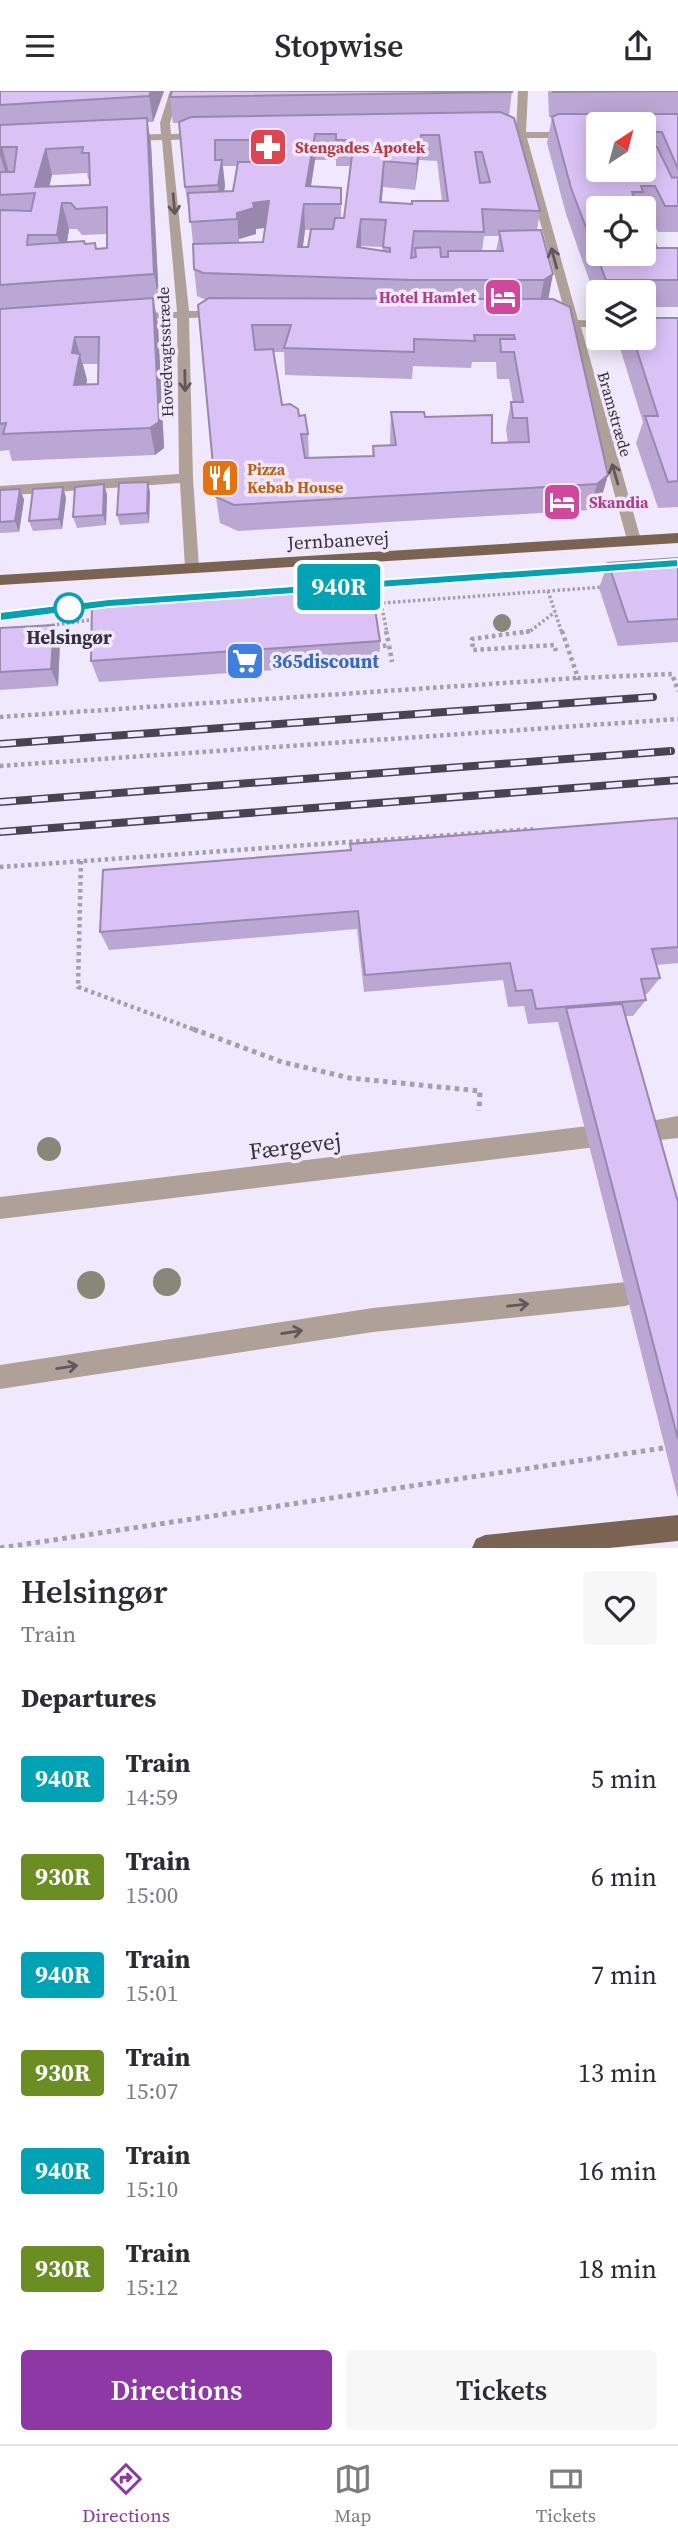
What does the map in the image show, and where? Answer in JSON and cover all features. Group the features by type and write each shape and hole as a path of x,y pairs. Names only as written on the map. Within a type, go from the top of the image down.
{"main road":[{"name":"Jernbanevej","path":"0,580 678,538"},
{"path":"485,1548 678,1528"}],"street":[{"name":"Hovedvagtsstræde","path":"175,91 165,123 183,313 186,478 192,568"},
{"name":"Bramstræde","path":"523,91 521,135 571,324 634,540"},
{"path":"481,135 586,135"},
{"path":"116,139 209,136"},
{"path":"118,317 183,313 239,314"},
{"path":"530,323 586,324"},
{"path":"0,491 186,478"},
{"path":"641,1131 678,1127"},
{"name":"Færgevej","path":"0,1207 596,1136"},
{"path":"0,1377 373,1319 626,1294"}],"path":[{"path":"354,605 609,587"},
{"path":"548,591 578,678"},
{"path":"381,603 392,662"},
{"path":"555,612 529,632 472,639 473,650 554,645 556,651"},
{"path":"39,627 109,618"},
{"path":"376,647 389,645"},
{"path":"0,717 672,674 678,691"},
{"path":"0,766 678,719"},
{"path":"0,867 540,829"},
{"path":"81,861 78,987 282,1062 349,1078 480,1091 480,1109 453,1154"},
{"path":"0,1548 671,1447"}],"building":[{"path":"0,91 151,91 149,96 0,105"},
{"path":"172,91 512,91 512,92 170,97"},
{"path":"553,91 678,91 553,92"},
{"path":"500,112 514,118 540,211 482,209 484,232 414,231 411,258 416,257 415,248 440,247 441,257 448,257 448,251 503,251 499,231 541,230 553,274 544,280 412,280 203,273 194,269 193,244 263,242 269,201 253,203 254,208 237,213 237,219 190,222 188,193 233,191 238,162 273,162 277,140 215,140 215,160 222,160 218,185 185,187 179,122 191,117","holes":["315,134 336,134 336,140 354,140 344,218 335,218 333,229 311,229 308,247 298,247 304,204 341,204 341,188 306,186","421,135 439,135 448,201 412,201 412,204 380,202 384,161 417,164","475,152 482,152 490,182 480,183","361,219 386,220 383,247 390,248 390,252 357,247"]},
{"path":"558,114 586,114 586,182 656,182 657,147 672,178 678,177 678,206 665,206 655,186 641,186 643,192 632,192 634,196 586,196 586,227 571,188 552,117"},
{"path":"656,114 678,114 678,169 662,132 656,132"},
{"path":"147,118 154,274 0,285 0,210 31,211 35,193 0,195 0,172 14,172 17,147 2,147 0,155 0,125","holes":["83,147 82,153 89,153 90,185 35,187 46,149","62,203 71,203 76,209 107,207 107,248 96,249 95,243 85,244 84,241 27,245 28,235 57,235"]},
{"path":"656,245 657,248 678,248 678,280 606,280 601,266 656,266"},
{"path":"153,298 159,422 150,428 3,434 6,423 0,424 0,309","holes":["75,337 99,337 98,384 74,385 80,354 72,353"]},
{"path":"209,298 553,299 570,307 608,475 597,484 234,505 216,497 198,305","holes":["252,325 291,325 284,348 414,352 414,339 475,341 474,335 514,335 515,339 500,339 501,352 514,352 523,402 511,402 513,418 527,418 529,442 492,443 492,415 425,417 424,412 391,412 396,445 373,446 374,456 305,458 301,434 308,434 305,415 299,416 298,409 290,404 282,405 273,349 255,350"]},
{"path":"656,318 678,318 678,481 668,482 645,416 658,416 637,350 656,350"},
{"path":"148,482 147,513 117,515 119,483"},
{"path":"104,484 103,515 73,517 75,487"},
{"path":"63,487 59,519 29,521 33,489"},
{"path":"20,489 15,521 0,522 0,490"},
{"path":"678,558 678,619 628,622 608,563"},
{"path":"371,584 380,641 91,661 92,604"},
{"path":"54,625 51,669 0,672 0,628"},
{"path":"678,818 678,947 652,949 660,978 641,979 646,1000 536,1009 532,990 516,991 510,963 365,975 358,911 100,932 103,870 351,850 350,844"},
{"path":"622,1004 678,1202 678,1439 566,1008"}],"railway":[{"path":"353,586 626,567"},
{"path":"0,616 112,603"},
{"path":"0,744 653,697"},
{"path":"0,802 671,751"},
{"path":"0,832 678,780"}],"train":[{"name":"940R","path":"0,616 109,603 678,563"}],"place":[{"name":"Stengades Apotek","path":"268,147"},
{"name":"Hotel Hamlet","path":"503,297"},
{"name":"Pizza Kebab House","path":"220,478"},
{"name":"Skandia","path":"562,502"},
{"name":"Helsingør","path":"69,608"},
{"name":"365discount","path":"245,661"}]}
